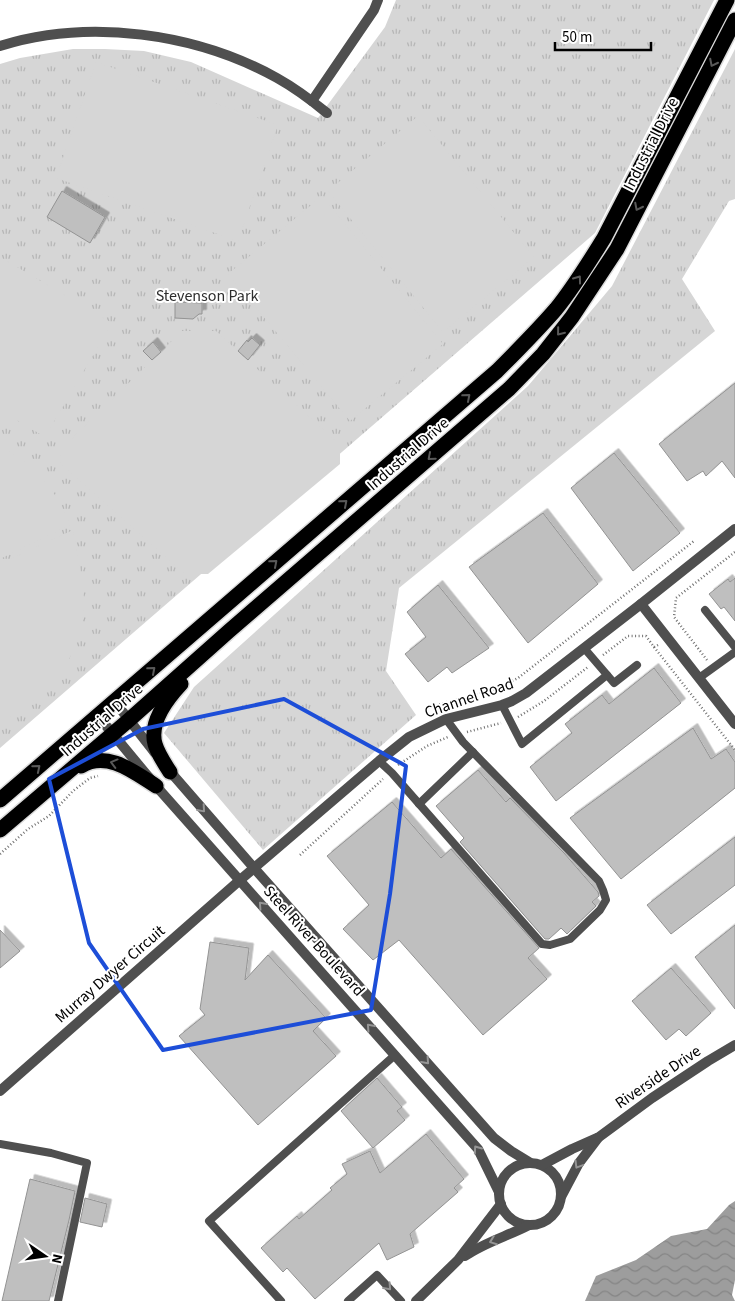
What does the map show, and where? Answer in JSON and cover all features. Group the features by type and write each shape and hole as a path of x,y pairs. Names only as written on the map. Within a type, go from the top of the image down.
{"highway":[{"name":"Industrial Drive","path":"0,800 490,378 528,340 571,289 604,238 727,0"},
{"name":"Industrial Drive","path":"0,830 509,389 543,354 572,317 617,249 735,20"},
{"path":"170,772 158,753 155,744 154,733 157,720 172,693 229,631"},
{"path":"60,779 87,762 105,760 124,766 156,786"}],"street":[{"path":"312,101 374,10 378,0"},
{"path":"0,46 45,35 87,32 166,38 241,61 277,78 327,113"},
{"name":"Channel Road","path":"240,880 409,737 446,719 502,705 526,693 735,529"},
{"path":"641,604 735,724"},
{"name":"Steel River Boulevard","path":"115,702 170,772 494,1138 529,1162"},
{"name":"Steel River Boulevard","path":"98,716 156,786 478,1149 499,1192"},
{"name":"Murray Dwyer Circuit","path":"0,1092 240,880"},
{"name":"Riverside Drive","path":"542,1165 599,1137 652,1098 735,1045"},
{"name":"Riverside Drive","path":"561,1197 579,1163 599,1137"},
{"path":"458,1260 479,1246 530,1225 541,1223 552,1216 558,1207 561,1197 560,1184 554,1173 542,1165 529,1162 518,1165 509,1171 502,1180 499,1192 501,1204 507,1215 517,1222 530,1225"},
{"path":"416,1301 458,1260 501,1204"}],"lane":[{"path":"706,610 735,647"},
{"path":"584,648 614,683 637,664"},
{"path":"699,678 735,652"},
{"path":"502,705 522,744 607,675"},
{"path":"379,761 391,772 542,944 550,945 570,939 600,910 606,900 604,890 599,881 473,752 446,719"},
{"path":"419,804 473,752"},
{"path":"281,1301 209,1221 395,1055"},
{"path":"0,1144 51,1153 87,1163 58,1301"},
{"path":"348,1301 378,1275 401,1301"}],"path":[{"path":"426,709 510,683 596,620 694,542"},
{"path":"300,855 399,765 427,746 458,734 498,724 529,711 595,661 614,644 628,636 646,636 735,750"},
{"path":"654,647 658,644"},
{"path":"0,854 35,823 49,816 90,778 102,774"}],"highlighted area":[{"path":"284,699 406,766 390,894 371,1010 163,1050 89,943 49,779 143,729"}],"green space":[{"name":"Stevenson Park","path":"396,0 714,0 595,233 0,748 0,64 20,58 73,49 144,51 191,62 318,118 385,27"},
{"path":"735,49 735,199 729,201 682,279 715,331 399,588 386,671 416,715 263,850 164,733 194,687 528,386 612,286"},
{"path":"96,62 278,125 238,241 56,178"},
{"path":"418,116 534,257 443,332 328,191"},
{"path":"322,196 443,344 350,421 228,274"},
{"path":"0,257 112,323 45,437 0,410"},
{"path":"182,331 216,331 340,445 340,464 208,574 185,574 61,464 60,450"},
{"path":"0,447 23,460 43,479 59,501 70,525 0,559"},
{"path":"73,530 84,599 80,633 76,644 66,666 52,684 0,725 0,564"}],"water":[{"path":"735,1201 735,1280 732,1295 735,1301 585,1301 596,1276 636,1260 671,1236 707,1229"}],"building":[{"path":"62,191 105,217 90,243 47,217"},
{"path":"175,302 202,303 202,314 193,319 175,318"},
{"path":"252,338 260,345 248,360 238,351 247,340 248,342"},
{"path":"153,342 161,352 152,360 143,351"},
{"path":"735,383 735,478 722,461 706,476 703,471 687,481 659,444"},
{"path":"614,453 680,533 633,571 571,488"},
{"path":"543,513 598,584 528,643 469,567"},
{"path":"735,578 735,621 724,607 721,609 709,594 728,579 730,582"},
{"path":"438,585 489,648 452,673 447,667 428,682 405,654 426,637 407,612"},
{"path":"654,668 681,703 556,801 530,767 572,733 565,724 602,695 609,704"},
{"path":"693,728 711,759 726,749 735,762 735,788 621,879 570,818"},
{"path":"478,770 506,802 510,798 564,853 598,892 599,896 592,902 596,906 567,934 561,928 549,939 545,939 460,842 464,838 436,806"},
{"path":"392,802 441,858 451,849 539,948 528,958 547,979 483,1035 399,940 373,960 343,929 369,905 327,856"},
{"path":"735,837 735,885 671,934 647,905"},
{"path":"735,925 735,1009 695,957"},
{"path":"0,930 20,951 0,968"},
{"path":"210,942 249,948 245,980 268,955 326,1018 313,1031 336,1056 258,1125 179,1036 205,1015 200,1009"},
{"path":"671,968 711,1013 686,1036 679,1029 666,1040 632,1001"},
{"path":"377,1078 402,1107 397,1111 405,1120 373,1148 341,1111"},
{"path":"426,1134 464,1179 454,1188 458,1192 410,1234 414,1247 387,1260 379,1243 315,1299 287,1268 283,1272 261,1248 297,1216 299,1219 332,1190 330,1188 347,1174 342,1164 370,1151 380,1173"},
{"path":"30,1179 75,1191 69,1220 49,1301 2,1301"},
{"path":"85,1198 107,1204 102,1227 80,1222"}]}
